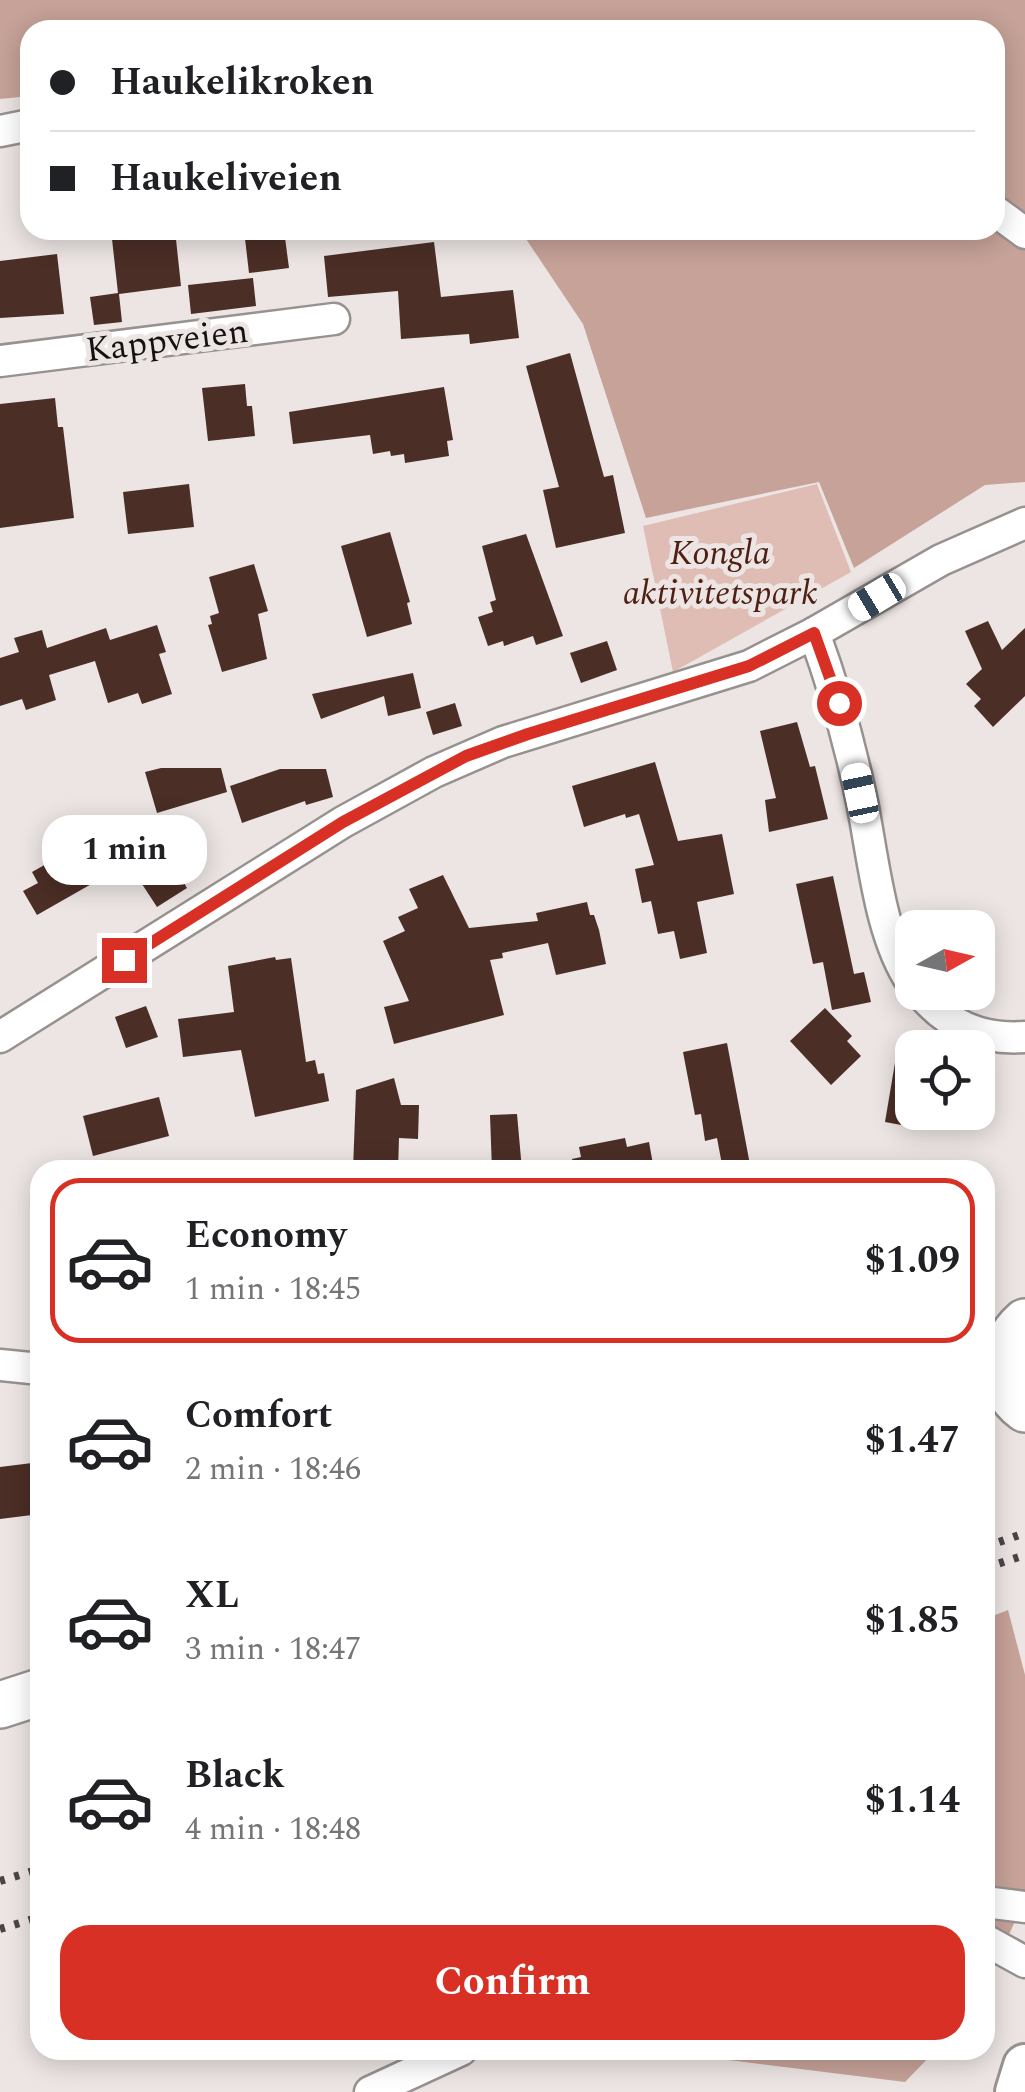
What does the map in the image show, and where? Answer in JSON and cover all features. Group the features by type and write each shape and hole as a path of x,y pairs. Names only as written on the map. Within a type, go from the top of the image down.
{"main road":[{"path":"1005,1341 1002,1364 1006,1400"},
{"path":"0,1705 30,1695"},
{"path":"1017,2092 1025,2066"}],"street":[{"name":"Kappveien","path":"0,361 334,319"},
{"path":"0,1036 343,822 434,772 494,745 749,666 941,560 1025,523"},
{"path":"814,633 850,745 895,945"},
{"path":"936,1010 960,1028 987,1036 1025,1036"},
{"path":"0,1365 30,1368"},
{"path":"995,1903 1025,1907"},
{"path":"995,1946 1025,1962"},
{"path":"370,2092 439,2060"}],"green space":[{"name":"Kongla aktivitetspark","path":"817,484 851,572 673,672 643,526"}],"shaded area":[{"path":"0,0 1025,0 1025,482 985,485 854,568 819,482 646,518 583,324 527,240 1005,240 1005,20 20,20 20,97 0,99"},
{"path":"1008,1610 1025,1675 1025,1899 995,1966 995,1615"},
{"path":"729,2060 926,2060 905,2082"}],"building":[{"path":"112,240 176,240 181,286 119,294 122,322 94,325 90,297 118,293"},
{"path":"245,240 285,240 289,268 249,273"},
{"path":"434,242 441,297 513,290 519,338 470,344 469,334 401,339 398,291 328,297 324,256"},
{"path":"57,254 64,314 0,318 0,261"},
{"path":"253,278 256,306 191,314 188,285"},
{"path":"570,353 604,477 613,475 625,533 556,548 543,490 559,487 526,366"},
{"path":"245,384 255,436 208,441 202,388"},
{"path":"444,387 453,440 447,441 449,456 405,463 404,454 373,454 370,435 293,444 289,412"},
{"path":"55,398 58,427 63,427 74,518 0,528 0,404"},
{"path":"189,484 194,527 128,534 123,492"},
{"path":"390,532 410,602 407,603 412,624 367,637 341,546"},
{"path":"526,534 563,636 536,645 533,636 504,646 503,641 488,646 478,617 493,612 490,602 496,600 482,546"},
{"path":"254,564 268,611 258,614 267,659 222,672 208,625 212,624 210,616 219,613 209,577"},
{"path":"988,621 1002,650 1025,628 1025,696 993,727 974,706 981,699 966,684 982,669 965,631"},
{"path":"157,625 166,652 159,654 172,694 142,704 138,693 108,703 95,661 49,675 56,700 26,710 22,699 0,706 0,658 19,652 14,638 42,630 47,648 106,628 110,640"},
{"path":"607,641 617,670 581,683 570,653"},
{"path":"413,673 421,708 388,716 384,696 321,719 312,694"},
{"path":"455,703 462,726 433,735 426,712"},
{"path":"797,722 810,767 815,766 828,819 769,832 765,800 776,798 760,731"},
{"path":"655,762 678,841 722,834 734,894 697,902 707,953 680,959 674,931 658,934 651,901 642,903 635,869 654,865 639,814 626,818 625,814 584,827 572,786"},
{"path":"161,768 221,768 227,792 157,813 145,772"},
{"path":"280,769 326,769 333,797 306,805 305,801 242,823 230,786"},
{"path":"91,839 96,848 109,841 123,866 37,915 23,891 38,883 32,872"},
{"path":"173,865 187,888 157,907 142,884"},
{"path":"443,875 469,928 538,921 536,913 587,902 599,930 606,964 556,975 548,943 502,953 503,958 490,960 504,1015 394,1044 384,1007 409,1001 383,941 405,931 398,917 418,908 409,889"},
{"path":"833,876 854,974 864,972 871,1002 832,1010 823,962 813,964 796,884"},
{"path":"275,957 291,958 306,1062 315,1060 318,1074 324,1073 329,1101 255,1117 241,1050 183,1057 178,1019 234,1012 228,966"},
{"path":"146,1006 158,1037 126,1048 115,1017"},
{"path":"825,1008 852,1036 847,1041 861,1056 831,1085 790,1041"},
{"path":"727,1043 749,1160 721,1160 717,1138 705,1141 701,1114 695,1115 683,1052"},
{"path":"895,1063 895,1124 885,1122"},
{"path":"394,1078 401,1105 419,1105 418,1139 399,1138 398,1160 353,1160 356,1090"},
{"path":"159,1097 169,1136 93,1156 83,1116"},
{"path":"517,1114 521,1160 492,1160 490,1115"},
{"path":"625,1138 627,1147 649,1142 652,1160 572,1160 581,1157 579,1147"},
{"path":"30,1463 30,1515 0,1519 0,1467"}],"railway":[{"path":"995,1544 1025,1533"},
{"path":"995,1565 1025,1555"},
{"path":"0,1881 30,1872"},
{"path":"0,1929 30,1920"}],"route":[{"path":"124,960 397,790 484,748 749,666 814,633 839,703"}]}
